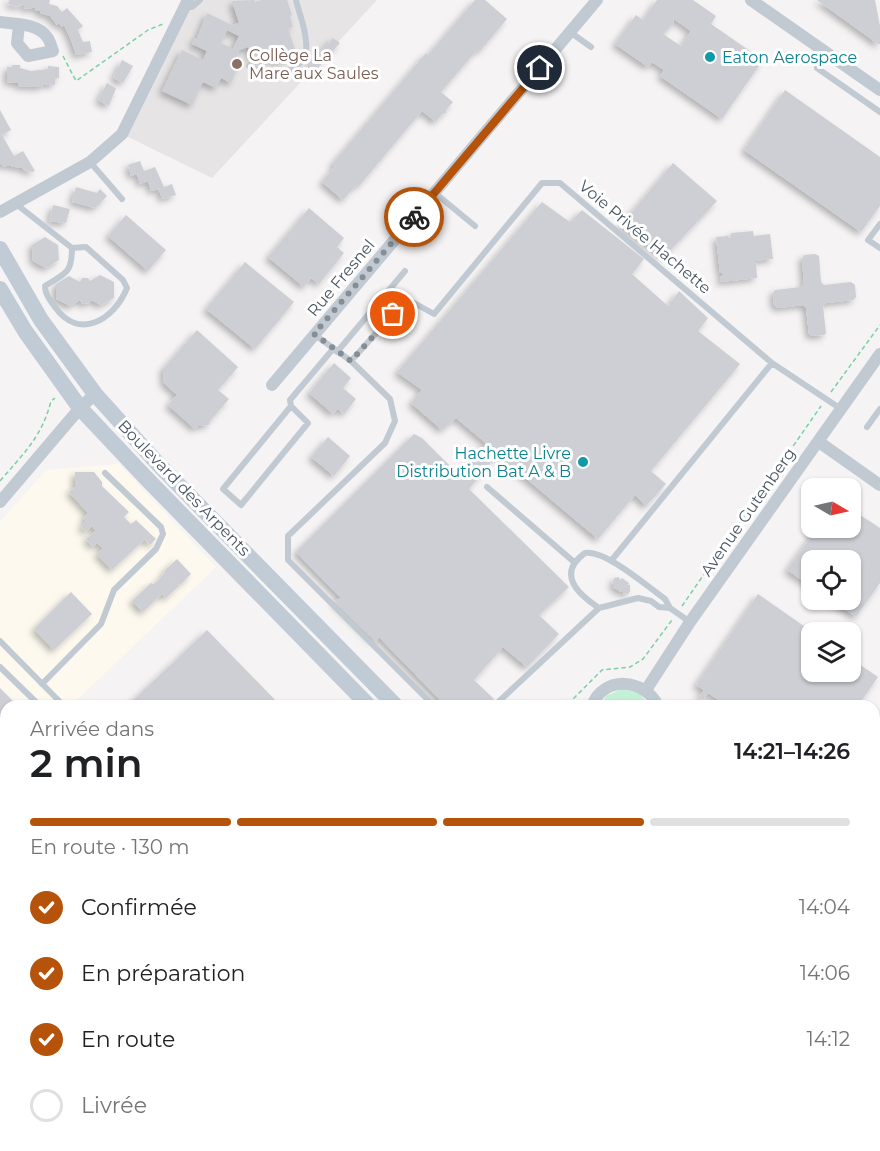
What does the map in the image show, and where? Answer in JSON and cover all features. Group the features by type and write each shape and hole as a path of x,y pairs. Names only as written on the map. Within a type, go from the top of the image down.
{"street":[{"name":"Rue Fresnel","path":"272,385 597,0"},
{"path":"751,0 880,90"},
{"path":"0,212 90,162 122,134 186,3"},
{"path":"0,22 33,27 46,35 53,51 28,56 17,43 19,25"},
{"name":"Boulevard des Arpents","path":"0,249 41,320 95,394 159,465 390,700"},
{"name":"Boulevard des Arpents","path":"0,289 25,331 80,408 363,700"},
{"name":"Avenue Gutenberg","path":"646,690 690,622 880,354"},
{"path":"0,502 80,408 95,394"},
{"path":"819,442 880,485"},
{"path":"596,700 602,692 624,683 646,690 655,700"}],"lane":[{"path":"186,3 192,7 200,0"},
{"path":"249,66 259,72 282,73 293,69 301,62 305,55 307,41 296,0"},
{"path":"570,32 591,47"},
{"path":"817,68 880,112"},
{"path":"90,162 122,199"},
{"name":"Voie Privée Hachette","path":"351,361 407,299 434,314 542,183 560,183 772,363"},
{"path":"434,193 475,226"},
{"path":"16,204 72,248 86,247 123,280 127,288 123,297 104,318 90,325 73,324 61,316 45,292 45,286 66,272 72,263 72,248"},
{"path":"880,224 868,240 880,249"},
{"path":"291,406 223,489 241,505 308,423 291,406 290,400 405,272"},
{"path":"314,334 351,361 390,399 395,421 385,443 288,536 288,560 428,700"},
{"path":"611,561 772,363 841,409"},
{"path":"867,427 880,409"},
{"path":"42,684 101,624 114,590 156,549 163,534 160,527 105,473"},
{"path":"487,487 574,562"},
{"path":"599,608 579,593 570,573 574,562 585,553 590,552 611,561 665,599 670,608 690,622"},
{"path":"500,700 599,608 638,598 651,601 659,607 670,608"},
{"path":"0,641 58,700"},
{"path":"0,667 34,700"}],"path":[{"path":"53,51 63,55 75,81 148,30 178,19"},
{"path":"573,700 602,670 630,666 643,659 880,325"},
{"path":"0,481 33,443 46,422 51,401 68,389"}],"shaded area":[{"name":"Collège La Mare aux Saules","path":"188,0 377,0 212,178 122,134"},
{"path":"119,464 216,567 77,700 0,700 0,522 46,470"}],"green space":[{"path":"622,689 639,693 645,700 604,700 606,696"}],"building":[{"path":"9,0 50,0 49,4 57,6 62,12 67,8 83,26 78,30 83,42 90,41 92,52 76,55 64,25 62,27 59,23 57,25 50,16 40,13 35,10 36,8 8,4"},
{"path":"287,0 293,27 288,28 297,55 275,62 274,58 263,62 262,58 253,61 248,47 237,51 239,52 235,61 239,63 231,83 221,78 216,88 203,82 192,105 162,91 182,50 203,60 207,51 192,44 197,38 207,13 232,25 239,23 232,1","holes":["227,30 239,36 233,49 221,43"]},
{"path":"475,0 485,0 507,19 441,92 453,102 446,113 443,113 436,122 422,111 359,186 357,184 343,200 322,182 335,166 332,164 426,53 428,55"},
{"name":"Eaton Aerospace","path":"657,0 693,0 716,16 711,24 763,60 722,119 660,76 664,70 652,62 648,67 615,44 636,15 643,20","holes":["674,19 691,31 681,46 663,34 673,24"]},
{"path":"817,0 875,0 880,26 880,44 878,44"},
{"path":"333,38 340,43 329,55 323,50"},
{"path":"318,56 324,61 315,72 309,67"},
{"path":"122,60 133,66 123,83 113,78"},
{"path":"12,65 20,65 20,68 31,71 48,69 48,66 59,67 59,78 55,78 55,85 18,86 19,83 7,82 7,67 12,67"},
{"path":"107,83 116,88 109,106 98,100"},
{"path":"785,90 880,157 880,206 861,232 744,150"},
{"path":"0,110 11,130 2,135 14,156 23,151 35,171 7,165 4,167 0,163"},
{"path":"140,161 144,171 155,167 164,187 172,184 176,195 162,199 159,189 151,191 148,181 140,184 137,174 131,176 128,165"},
{"path":"673,163 717,201 664,257 621,225"},
{"path":"76,187 97,193 100,189 107,196 95,208 72,202"},
{"name":"Hachette Livre Distribution Bat A & B","path":"542,202 570,222 582,210 644,259 632,274 668,306 679,291 708,318 698,331 740,364 651,471 666,484 646,506 635,495 598,539 497,454 469,489 569,587 539,615 559,634 527,667 503,647 474,680 493,700 440,700 379,637 376,642 334,601 341,598 296,552 414,434 422,438 459,475 487,444 456,418 442,430 411,403 422,390 397,372"},
{"path":"53,205 70,209 66,223 49,221"},
{"path":"309,208 344,238 337,247 344,253 319,284 311,278 304,287 268,257"},
{"path":"126,215 166,250 148,271 108,236"},
{"path":"753,231 754,236 770,234 773,259 753,261 756,263 757,278 720,282 720,277 723,276 720,273 716,237 728,236 729,238 731,233"},
{"path":"45,237 58,245 59,260 46,268 33,261 32,245"},
{"path":"804,255 819,256 821,282 824,285 851,282 855,285 856,297 853,300 826,303 823,306 826,333 812,336 809,334 806,308 803,305 778,308 774,305 773,293 775,290 801,287 804,284 802,259"},
{"path":"245,262 294,302 255,349 206,309"},
{"path":"100,275 114,282 114,298 101,305 91,300 89,303 82,304 80,300 70,306 56,299 56,284 69,276 80,282 82,278 88,278 90,281"},
{"path":"197,330 238,367 218,390 229,399 209,422 209,425 198,426 195,429 168,405 177,395 164,383 163,369"},
{"path":"334,363 351,378 343,388 356,399 344,414 338,409 333,414 309,393"},
{"path":"328,437 350,456 334,476 311,457"},
{"path":"75,472 94,472 102,482 102,486 129,512 124,517 131,524 136,520 156,539 150,545 145,539 112,570 97,554 103,548 97,543 93,547 86,539 96,531 92,526 86,532 81,526 86,521 83,518 88,513 69,492 75,487"},
{"path":"861,516 880,528 880,583 861,610 861,550 801,550 810,538 861,538"},
{"path":"801,550 801,580 787,570"},
{"path":"177,559 191,574 180,585 176,581 179,586 166,598 162,594 143,612 132,601 151,583 158,581 164,571"},
{"path":"619,577 620,580 622,578 629,583 628,594 613,587 614,578"},
{"path":"71,592 92,614 54,650 34,629"},
{"path":"758,594 801,624 801,682 861,682 861,665 878,677 862,700 719,700 708,693 703,700 699,697 704,690 696,685"},
{"path":"846,610 861,610 856,617"},
{"path":"207,630 275,700 133,700"},
{"path":"0,688 12,700 0,700"}],"way so far":[{"path":"393,314 351,361 314,334 414,217"}],"place":[{"name":"Eaton Aerospace","path":"710,57"},
{"name":"Collège La Mare aux Saules","path":"237,64"},
{"name":"Hachette Livre Distribution Bat A & B","path":"583,462"}],"route":[{"path":"414,217 540,68"}]}
